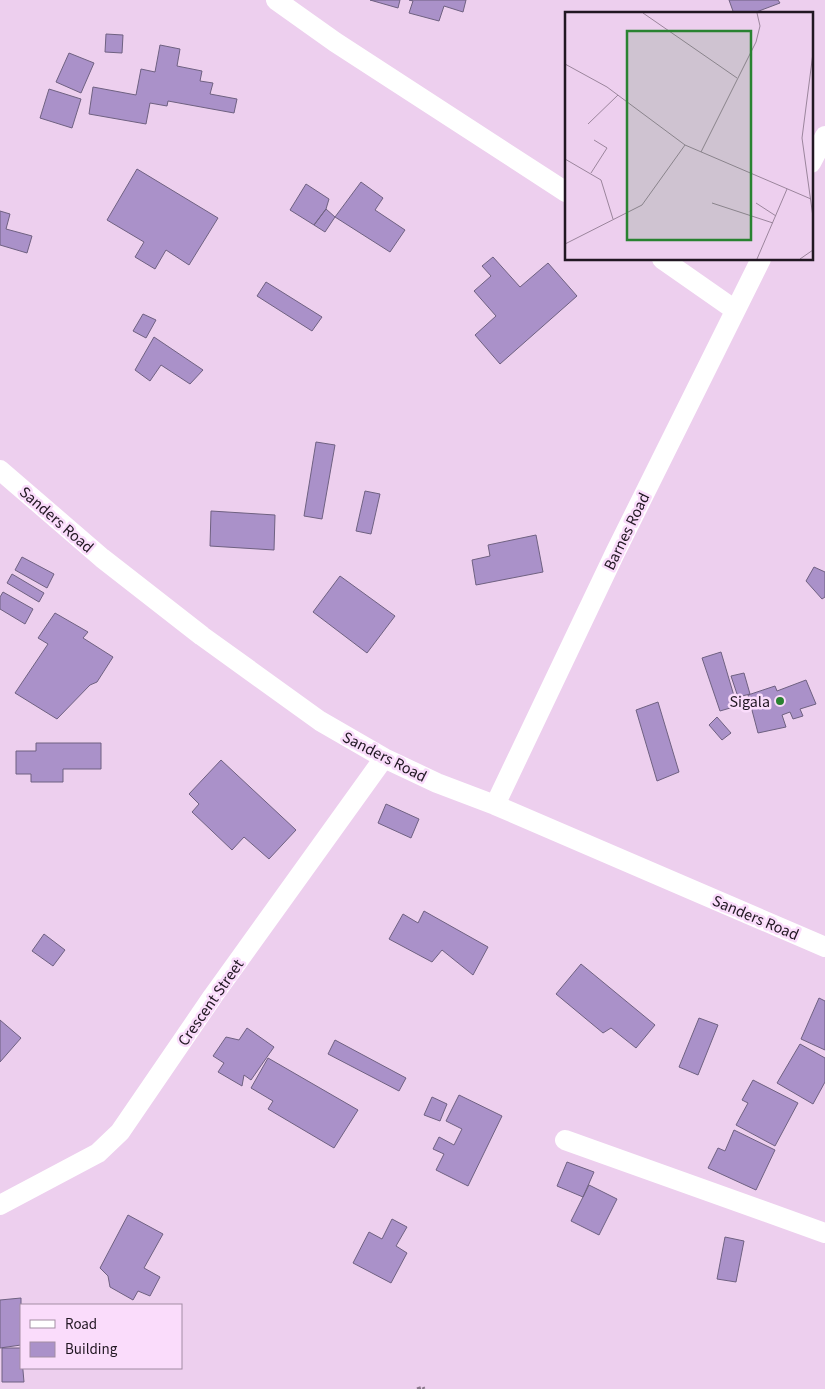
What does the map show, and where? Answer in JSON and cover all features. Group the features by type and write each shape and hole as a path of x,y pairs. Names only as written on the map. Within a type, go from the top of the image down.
{"street":[{"path":"276,0 336,42 565,191"},
{"path":"812,161 825,136"},
{"path":"663,260 735,310"},
{"name":"Barnes Road","path":"495,805 760,260"},
{"name":"Sanders Road","path":"0,470 102,558 202,636 320,722 384,758 437,783 495,805 825,947"},
{"name":"Crescent Street","path":"0,1205 98,1153 120,1132 213,996 384,758"},
{"path":"565,1140 825,1233"}],"path":[{"path":"418,1389 423,1387 424,1389"}],"building":[{"path":"370,0 400,0 398,8"},
{"path":"409,0 466,0 463,12 444,6 439,21 409,13 413,1"},
{"path":"729,0 778,0 780,3 756,12 733,12"},
{"path":"106,34 123,35 122,53 105,52"},
{"path":"160,45 180,49 177,66 202,71 200,81 213,83 210,94 237,99 234,113 168,101 167,106 150,103 146,124 89,114 93,87 136,95 141,69 155,72"},
{"path":"69,53 94,63 81,93 56,82"},
{"path":"49,89 81,99 72,128 40,118"},
{"path":"137,169 218,218 189,265 166,250 155,269 135,257 144,242 107,220"},
{"path":"361,182 383,198 375,210 405,230 390,252 335,217"},
{"path":"306,184 329,199 326,209 314,225 290,210"},
{"path":"326,209 335,217 325,232 314,225"},
{"path":"0,211 10,214 6,229 32,236 27,253 0,245"},
{"path":"493,257 520,287 548,263 577,296 500,364 475,335 496,316 474,291 491,276 482,266"},
{"path":"266,282 322,317 312,331 257,296"},
{"path":"143,314 156,320 146,338 133,331"},
{"path":"154,337 203,370 190,384 161,365 150,381 135,370"},
{"path":"316,442 335,445 322,519 304,516"},
{"path":"365,491 380,494 371,534 356,531"},
{"path":"211,511 275,515 274,550 210,546"},
{"path":"536,535 543,572 476,585 472,560 490,556 488,545"},
{"path":"22,557 54,574 47,588 15,570"},
{"path":"814,567 825,572 825,597 822,599 806,581"},
{"path":"12,574 44,593 39,602 7,583"},
{"path":"340,576 395,616 367,653 313,612"},
{"path":"3,592 33,609 25,624 0,609 0,597"},
{"path":"55,613 88,632 83,638 113,657 97,682 90,685 57,719 15,693 48,644 38,638"},
{"path":"721,652 737,706 720,711 702,658"},
{"path":"744,673 750,694 738,697 731,676"},
{"path":"806,680 816,704 800,709 803,716 793,719 790,712 782,715 786,727 758,733 748,695 775,686 777,691"},
{"path":"658,702 679,772 657,781 636,710"},
{"path":"717,717 731,733 722,740 709,725"},
{"path":"36,743 101,743 101,769 63,769 63,782 31,782 31,774 16,774 16,751 36,751"},
{"path":"221,760 296,830 269,859 244,837 232,850 192,812 199,804 189,794"},
{"path":"386,804 419,819 411,838 378,823"},
{"path":"424,911 488,947 473,975 442,950 432,962 389,939 403,914 418,923"},
{"path":"44,934 65,950 53,966 32,951"},
{"path":"581,964 655,1025 636,1048 611,1028 603,1033 556,994"},
{"path":"819,998 825,1001 825,1050 801,1039"},
{"path":"699,1018 718,1025 698,1075 679,1067"},
{"path":"0,1020 21,1038 0,1062"},
{"path":"247,1028 274,1047 251,1080 244,1075 242,1086 218,1072 224,1063 213,1056 226,1037 239,1040"},
{"path":"335,1040 406,1078 399,1091 328,1054"},
{"path":"800,1044 825,1058 825,1082 813,1104 777,1083"},
{"path":"268,1058 358,1110 334,1148 268,1109 273,1101 251,1088"},
{"path":"753,1080 798,1103 775,1146 736,1125 748,1103 742,1100"},
{"path":"459,1095 502,1116 468,1186 436,1170 444,1154 433,1149 439,1137 454,1145 462,1129 446,1121"},
{"path":"432,1097 447,1104 440,1121 424,1115"},
{"path":"734,1130 775,1150 756,1190 708,1168 718,1148 725,1151"},
{"path":"567,1162 594,1172 583,1197 557,1186"},
{"path":"589,1185 617,1199 599,1235 571,1221"},
{"path":"128,1215 163,1234 144,1268 160,1277 150,1296 138,1291 133,1300 110,1287 108,1276 100,1268"},
{"path":"392,1219 407,1227 396,1246 407,1253 391,1283 353,1263 369,1232 382,1239"},
{"path":"725,1237 744,1241 736,1282 717,1279"},
{"path":"21,1298 20,1345 0,1348 0,1300"},
{"path":"2,1348 20,1348 20,1369 23,1369 24,1382 2,1382"}],"place":[{"name":"Sigala","path":"780,701"}]}
